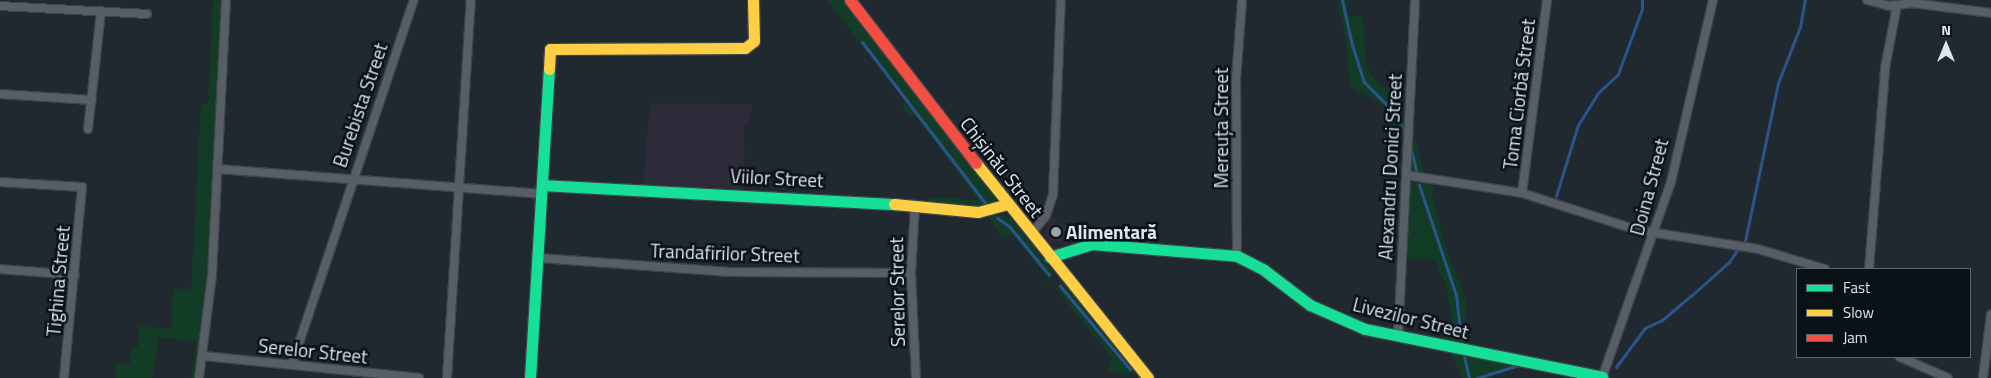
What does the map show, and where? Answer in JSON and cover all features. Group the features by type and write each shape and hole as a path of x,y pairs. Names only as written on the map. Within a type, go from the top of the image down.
{"street":[{"path":"200,378 218,170 226,0"},
{"name":"Burebista Street","path":"218,170 351,181 414,0"},
{"path":"447,378 471,0"},
{"path":"530,378 539,258 550,49 745,48 754,40 753,0"},
{"name":"Chișinău Street","path":"850,0 1007,204 1148,378"},
{"path":"1032,233 1049,211 1053,195 1061,0"},
{"name":"Mereuța Street","path":"1237,256 1236,80 1242,0"},
{"name":"Alexandru Donici Street","path":"1398,337 1415,0"},
{"name":"Toma Ciorbă Street","path":"1522,193 1547,0"},
{"name":"Doina Street","path":"1602,378 1655,233 1671,182 1713,0"},
{"path":"1867,0 1897,6 1912,3 1991,13"},
{"path":"0,6 147,14"},
{"path":"1869,268 1884,68 1897,6"},
{"path":"88,129 101,11"},
{"path":"0,94 92,100"},
{"name":"Toma Ciorbă Street","path":"1406,175 1522,193 1637,230 1758,249 1822,268"},
{"path":"292,364 351,181 460,190 542,190"},
{"name":"Tighina Street","path":"0,182 82,187 64,378"},
{"name":"Viilor Street","path":"542,190 834,198 988,212 1007,204"},
{"name":"Serelor Street","path":"915,206 911,272 916,378"},
{"name":"Livezilor Street","path":"1050,256 1092,244 1237,256 1327,313 1365,329 1602,378"},
{"name":"Trandafirilor Street","path":"539,258 729,272 911,272"},
{"path":"0,269 75,275"},
{"path":"1983,378 1991,314"},
{"name":"Serelor Street","path":"203,356 419,378"},
{"path":"1902,358 1948,378"}],"shaded area":[{"path":"650,103 752,104 751,115 744,127 745,189 643,185"},
{"path":"1050,218 1057,218 1057,225 1067,225 1067,243 1051,242 1044,235"}],"green space":[{"path":"213,0 221,0 209,265 196,378 191,378 196,342 159,337 152,378 116,378 116,364 130,364 131,347 138,348 139,326 171,329 173,289 191,289 201,104 208,104"},
{"path":"827,0 842,0 997,198 993,204 979,209 930,205 928,197 978,200 915,115 910,116 902,109 905,101"},
{"path":"1337,0 1346,0 1348,16 1363,17 1366,65 1372,76 1383,88 1386,87 1404,117 1403,141 1390,115 1378,101 1350,87 1346,39"},
{"path":"1412,129 1423,169 1427,175 1410,172"},
{"path":"1409,183 1434,183 1432,193 1447,252 1465,297 1466,345 1447,341 1443,337 1452,332 1451,311 1446,286 1435,259 1407,259"},
{"path":"989,216 1009,216 1054,272 1045,289 1048,278 1012,234 1002,238"},
{"path":"1061,281 1136,372 1127,374 1107,370 1112,358 1056,289"},
{"path":"1450,351 1518,363 1518,367 1496,374 1493,378 1463,378"}],"waterway":[{"path":"1342,0 1352,45 1364,82 1390,108 1402,127"},
{"path":"1556,196 1578,125 1599,92 1618,74 1642,9 1642,0"},
{"path":"1745,241 1778,83 1800,27 1805,0"},
{"path":"862,42 985,203"},
{"path":"1412,153 1416,171"},
{"path":"1419,185 1456,295 1461,339"},
{"path":"997,218 1009,226 1049,275"},
{"path":"1616,367 1645,328 1662,320 1692,295 1729,262 1737,250"},
{"path":"1060,286 1130,369"},
{"path":"1464,356 1469,378"},
{"path":"1477,378 1519,365"}],"traffic: fast":[{"path":"530,378 549,69"},
{"path":"542,185 894,204"},
{"path":"1050,257 1092,244 1237,256 1264,270 1310,305 1365,329 1602,377"}],"traffic: slow":[{"path":"549,69 550,49 745,48 754,41 753,0"},
{"path":"976,163 1148,378"},
{"path":"894,204 978,212 1007,204"}],"traffic: jam":[{"path":"850,0 976,163"}],"place":[{"name":"Alimentară","path":"1056,232"}]}
